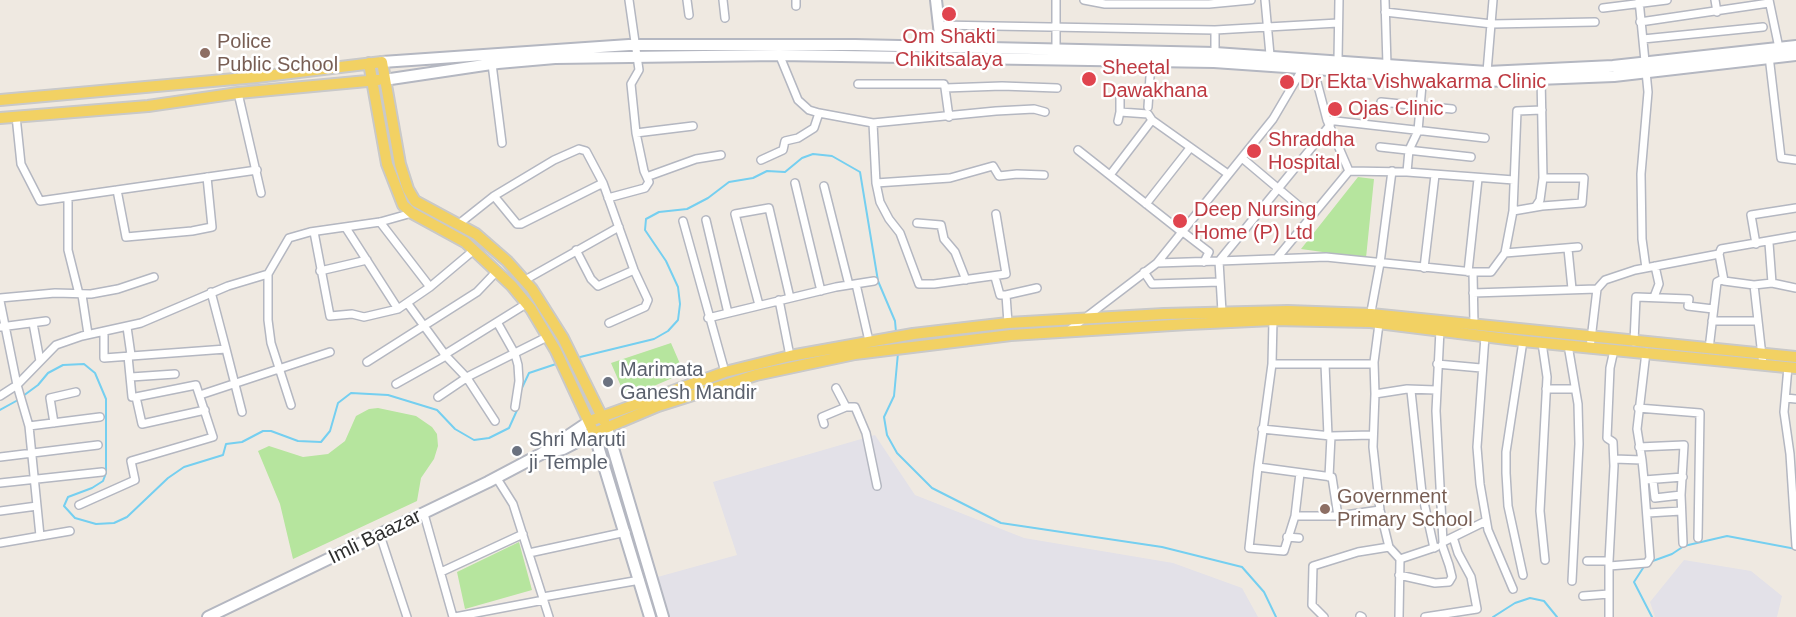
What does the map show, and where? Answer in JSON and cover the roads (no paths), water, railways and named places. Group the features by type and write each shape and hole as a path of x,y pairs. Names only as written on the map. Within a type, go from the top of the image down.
{"main road":[{"path":"936,0 942,52"},
{"path":"0,100 369,63 636,45 778,50 1270,56 1309,65 1338,60 1387,65 1487,81 1641,69 1773,52 1796,46"},
{"path":"0,118 148,106 238,93 384,80 492,64 555,58 637,57 778,50"},
{"path":"1773,52 1796,56"},
{"path":"1098,55 1151,61 1215,57 1423,72 1487,72 1541,76"},
{"path":"382,62 400,164 408,189 415,201 460,223 507,261 525,280 572,354 607,428 663,617"},
{"path":"369,63 387,164 397,193 412,213 474,250 497,271 526,304 560,359 590,421 626,532 650,617"},
{"path":"541,454 563,449 658,406 756,375 888,343 913,334 1008,323 1222,312 1474,325 1591,343 1614,350 1763,360 1796,357"},
{"path":"541,454 590,421 725,372 790,356 869,341 919,344 1068,331 1273,320 1373,320 1542,343 1568,345 1634,342 1709,349 1792,368"},
{"name":"Imli Baazar","path":"208,617 423,514 541,454"}],"street":[{"path":"608,198 645,188 649,182 649,176 644,171 636,133 631,84 639,70 629,0"},
{"path":"687,0 690,15"},
{"path":"723,0 725,18"},
{"path":"1056,0 1056,54"},
{"path":"1084,0 1105,2 1251,0"},
{"path":"1264,0 1270,56"},
{"path":"1338,60 1339,0"},
{"path":"1385,0 1387,65"},
{"path":"1487,72 1493,0"},
{"path":"1603,8 1667,0"},
{"path":"1715,0 1717,12"},
{"path":"1640,22 1717,12 1769,2 1781,158 1796,160"},
{"path":"1639,3 1643,39 1641,69 1648,113 1641,174 1642,239 1646,268"},
{"path":"1384,12 1492,24 1595,22"},
{"path":"939,25 1215,30 1338,22"},
{"path":"1643,39 1762,27"},
{"path":"1215,30 1215,57"},
{"path":"778,50 798,100 809,110 819,113 873,123 1005,111 1045,112"},
{"path":"1149,107 1151,61"},
{"path":"492,64 502,142"},
{"path":"1309,65 1349,171"},
{"path":"1068,331 1157,263 1283,105 1309,65"},
{"path":"1407,172 1409,150 1418,130 1423,72"},
{"path":"1536,206 1540,200 1543,178 1541,76"},
{"path":"858,84 944,84 949,117"},
{"path":"945,88 1002,86 1057,88"},
{"path":"1118,121 1120,92"},
{"path":"238,93 261,194"},
{"path":"1381,102 1452,109"},
{"path":"1157,263 1326,257 1424,268 1491,272 1505,253 1513,211 1518,111 1542,110"},
{"path":"1120,112 1148,114 1152,120 1228,174"},
{"path":"761,159 783,150 785,141 798,138 814,128 819,113"},
{"path":"16,116 21,164 40,201 257,170"},
{"path":"1110,175 1152,120"},
{"path":"1329,122 1485,138"},
{"path":"1222,312 1219,261 1329,122"},
{"path":"873,123 876,183 880,202 889,219 900,232 919,284 995,277 1006,273 996,214"},
{"path":"636,133 693,126"},
{"path":"1380,147 1472,157"},
{"path":"1146,204 1190,148"},
{"path":"460,223 495,196 554,160 579,149 586,151 603,183 648,304 609,323"},
{"path":"1078,150 1209,252 1204,262"},
{"path":"649,176 696,159 721,155"},
{"path":"1242,158 1312,217"},
{"path":"876,183 950,178 993,166 999,176 1006,174 1044,175"},
{"path":"1349,171 1392,171 1514,180"},
{"path":"1277,258 1349,171"},
{"path":"1392,171 1373,320 1375,394 1372,435 1380,510 1389,547 1400,559 1399,617"},
{"path":"1424,268 1436,175"},
{"path":"117,190 126,237 192,231 212,227 207,177"},
{"path":"1513,211 1536,206 1582,203 1584,178 1543,178"},
{"path":"1474,325 1470,272 1478,179"},
{"path":"495,196 517,224 521,224 603,183"},
{"path":"795,183 821,291"},
{"path":"824,186 869,341"},
{"path":"68,197 68,250 81,294 88,334"},
{"path":"759,305 735,214 769,208 790,298"},
{"path":"1756,244 1751,215 1796,208"},
{"path":"291,405 279,370 268,320 268,274 289,238 380,222 412,213"},
{"path":"706,220 728,313"},
{"path":"683,221 708,318 725,372"},
{"path":"380,222 430,287"},
{"path":"917,223 941,225 944,239 955,252 966,280"},
{"path":"525,280 619,227"},
{"path":"346,228 398,309"},
{"path":"314,232 330,316 352,314 364,317 398,309 430,287 474,250"},
{"path":"1723,279 1719,254 1721,249 1769,243 1796,236"},
{"path":"1769,243 1772,283"},
{"path":"1505,253 1578,247"},
{"path":"1568,249 1572,289"},
{"path":"576,250 591,279 598,286 634,270"},
{"path":"1591,343 1597,289 1605,280 1615,275 1719,254"},
{"path":"320,271 367,260"},
{"path":"1654,297 1659,284 1655,266"},
{"path":"367,362 477,292 497,271"},
{"path":"1144,272 1152,284 1220,282"},
{"path":"1,395 17,386 40,363 43,356 56,345 88,334 127,327 211,292 268,274"},
{"path":"39,536 29,426 3,327 0,300 118,290 154,277"},
{"path":"995,277 1000,296 1037,288"},
{"path":"1709,349 1717,282 1723,279 1754,285 1772,283 1796,288"},
{"path":"708,318 779,300 874,281"},
{"path":"1754,285 1763,360"},
{"path":"1473,293 1597,289"},
{"path":"211,292 242,412"},
{"path":"1006,295 1008,323"},
{"path":"1634,342 1636,297 1689,299 1688,306 1713,309"},
{"path":"779,300 790,356"},
{"path":"408,304 445,356 467,378 495,421"},
{"path":"396,384 445,356 526,304"},
{"path":"1273,320 1272,364 1267,410 1262,429 1249,548 1284,551 1295,516 1300,473"},
{"path":"3,327 46,321"},
{"path":"1712,321 1758,321"},
{"path":"497,322 515,354 519,381 515,407"},
{"path":"33,323 40,363"},
{"path":"79,505 135,480 131,461 213,437 196,385 132,397 127,327"},
{"path":"1399,575 1435,584 1449,582 1452,577 1443,543 1436,390 1440,330"},
{"path":"104,331 104,358 226,349"},
{"path":"1485,336 1477,447 1486,521 1513,589"},
{"path":"438,397 467,378 548,337"},
{"path":"1523,341 1506,452 1508,506 1523,574"},
{"path":"1542,343 1546,389 1540,511 1545,560"},
{"path":"1568,345 1578,404 1580,444 1572,581"},
{"path":"1609,617 1614,459 1613,442 1607,438 1610,368 1614,350"},
{"path":"200,395 330,352"},
{"path":"1587,561 1647,563 1650,558 1648,513 1639,447 1638,408 1643,392 1646,352"},
{"path":"1272,364 1374,364"},
{"path":"1325,364 1329,477"},
{"path":"1437,364 1482,368"},
{"path":"1792,368 1784,412 1790,454 1796,546"},
{"path":"131,376 175,374"},
{"path":"836,388 846,407"},
{"path":"1375,394 1407,389 1411,391 1436,390"},
{"path":"1546,389 1574,389"},
{"path":"1411,391 1422,493 1434,548"},
{"path":"54,423 50,398 76,392"},
{"path":"136,397 142,424 205,410"},
{"path":"1786,398 1796,399"},
{"path":"824,424 822,417 846,407 855,407 861,416 877,486"},
{"path":"1638,408 1700,413 1698,538"},
{"path":"29,426 100,417"},
{"path":"1262,429 1329,436 1372,435"},
{"path":"0,457 98,445"},
{"path":"1639,447 1684,445 1680,512 1683,543"},
{"path":"1614,459 1642,460"},
{"path":"1258,467 1332,477 1338,516"},
{"path":"0,483 102,472"},
{"path":"496,477 513,504 549,617"},
{"path":"1644,480 1683,477"},
{"path":"1653,481 1656,498 1681,495"},
{"path":"0,511 37,506"},
{"path":"1295,516 1338,516 1380,510"},
{"path":"1648,513 1680,512"},
{"path":"423,514 454,617 640,580"},
{"path":"1400,559 1434,548 1486,521"},
{"path":"0,544 6,540 70,531"},
{"path":"529,553 626,532"},
{"path":"441,572 523,534"},
{"path":"380,535 407,617"},
{"path":"1287,537 1299,538"},
{"path":"1425,617 1478,609 1471,577 1458,553 1453,537"},
{"path":"1324,617 1312,605 1313,566 1358,552 1389,547"},
{"path":"1583,596 1609,594"}],"waterway":[{"path":"576,358 654,339 668,331 678,320 680,304 678,287 666,261 645,230 646,219 659,212 687,209 708,198 729,182 753,178 767,171 785,172 802,158 813,154 832,156 860,172 878,281 895,321 896,332"},
{"path":"898,353 894,396 884,417 887,435 897,453 932,488 1001,523 1162,547 1242,567 1264,592 1276,617"},
{"path":"521,390 529,373 559,363"},
{"path":"23,396 38,385 48,373 63,365 84,364 95,373 106,399 106,473 103,481 92,488 68,497 64,506 75,518 96,524 114,523 127,517 168,478 184,467 223,455 226,444 242,442 263,431 271,431 298,441 321,442 330,431 338,403 351,393 388,395 437,410 455,429 474,440 489,438 509,428 518,408"},
{"path":"0,410 18,400"},
{"path":"1650,562 1672,554 1684,546 1727,536 1796,549"},
{"path":"1645,565 1634,582 1652,617"},
{"path":"1493,617 1515,603 1530,598 1544,601 1557,617"}],"place":[{"name":"Om Shakti Chikitsalaya","path":"949,14"},
{"name":"Police Public School","path":"205,53"},
{"name":"Sheetal Dawakhana","path":"1089,79"},
{"name":"Dr Ekta Vishwakarma Clinic","path":"1287,82"},
{"name":"Ojas Clinic","path":"1335,109"},
{"name":"Shraddha Hospital","path":"1254,151"},
{"name":"Deep Nursing Home (P) Ltd","path":"1180,221"},
{"name":"Marimata Ganesh Mandir","path":"608,382"},
{"name":"Shri Maruti ji Temple","path":"517,451"},
{"name":"Government Primary School","path":"1325,509"}]}
